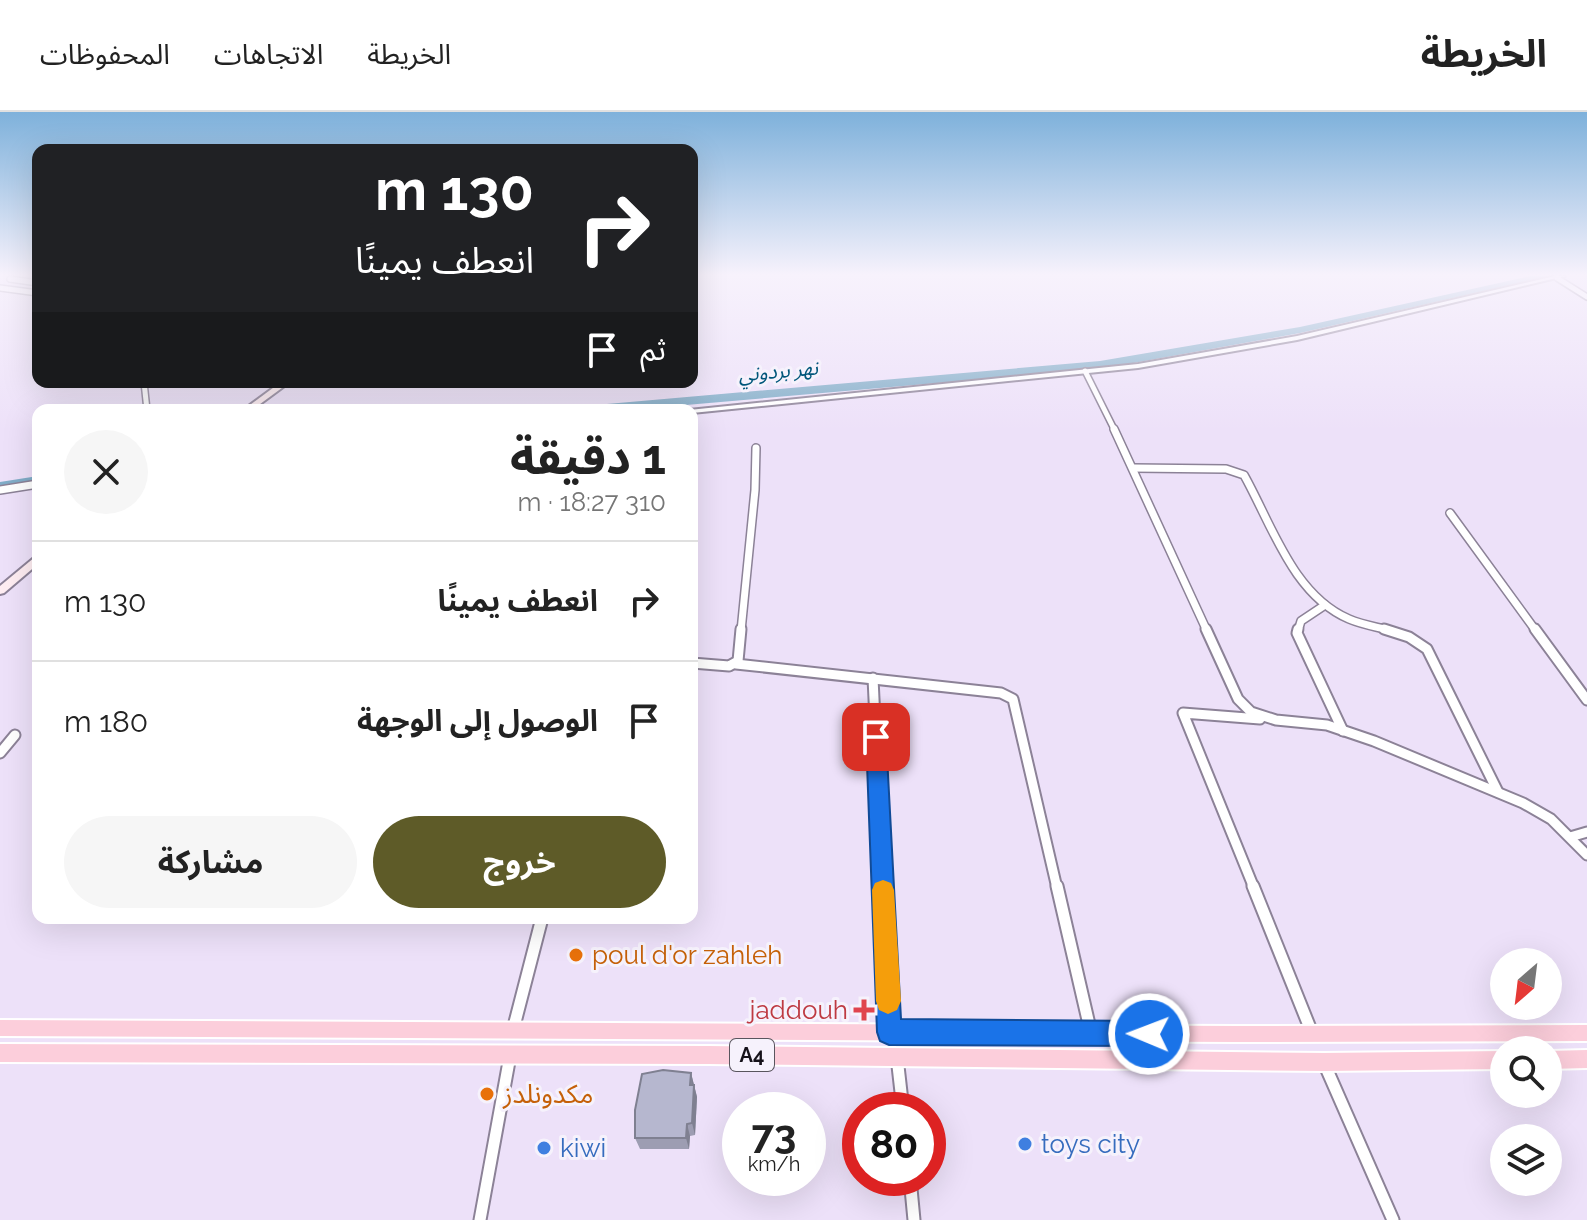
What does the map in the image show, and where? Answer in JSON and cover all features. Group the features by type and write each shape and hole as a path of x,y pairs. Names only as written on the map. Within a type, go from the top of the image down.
{"highway":[{"name":"A4","path":"0,1028 1587,1033"},
{"path":"4,1053 23,1028"},
{"name":"A4","path":"4,1053 897,1056 1324,1062 1490,1060"},
{"path":"1562,1060 1587,1059"}],"main road":[{"path":"255,404 278,388"},
{"path":"0,591 32,564"}],"street":[{"path":"698,410 1138,366 1341,328"},
{"path":"1085,371 1133,468 1238,699 1251,712 1276,720"},
{"path":"736,664 754,505 756,448"},
{"path":"1133,468 1226,469 1241,473 1308,589 1325,605 1356,621 1413,639 1427,649 1499,793"},
{"path":"0,490 32,485"},
{"path":"1450,513 1587,700"},
{"path":"1325,605 1301,621 1297,633 1344,732"},
{"path":"698,663 736,664 873,678 1001,693 1013,699 1091,1033"},
{"path":"873,678 889,1032"},
{"path":"1312,1034 1183,713 1316,723 1374,741 1538,811 1587,855"},
{"path":"0,753 15,735"},
{"path":"1570,837 1587,832"},
{"path":"513,1030 540,924"},
{"path":"480,1220 510,1056"},
{"path":"897,1056 901,1092"},
{"path":"1324,1062 1393,1220"},
{"path":"912,1196 914,1220"}],"building":[{"path":"663,1070 691,1073 690,1085 694,1085 692,1123 687,1124 686,1138 635,1138 635,1110 642,1074"}],"waterway":[{"name":"نهر بردوني","path":"653,404 1100,365 1310,328"},
{"name":"نهر بردوني","path":"0,486 32,481"}],"slow traffic":[{"path":"883,890 888,1001"}],"place":[{"name":"poul d'or zahleh","path":"576,955"},
{"name":"jaddouh","path":"864,1010"},
{"name":"مكدونلدز","path":"487,1094"},
{"name":"toys city","path":"1025,1144"},
{"name":"kiwi","path":"544,1148"}],"route":[{"path":"876,737 889,1032 1149,1034"}]}
